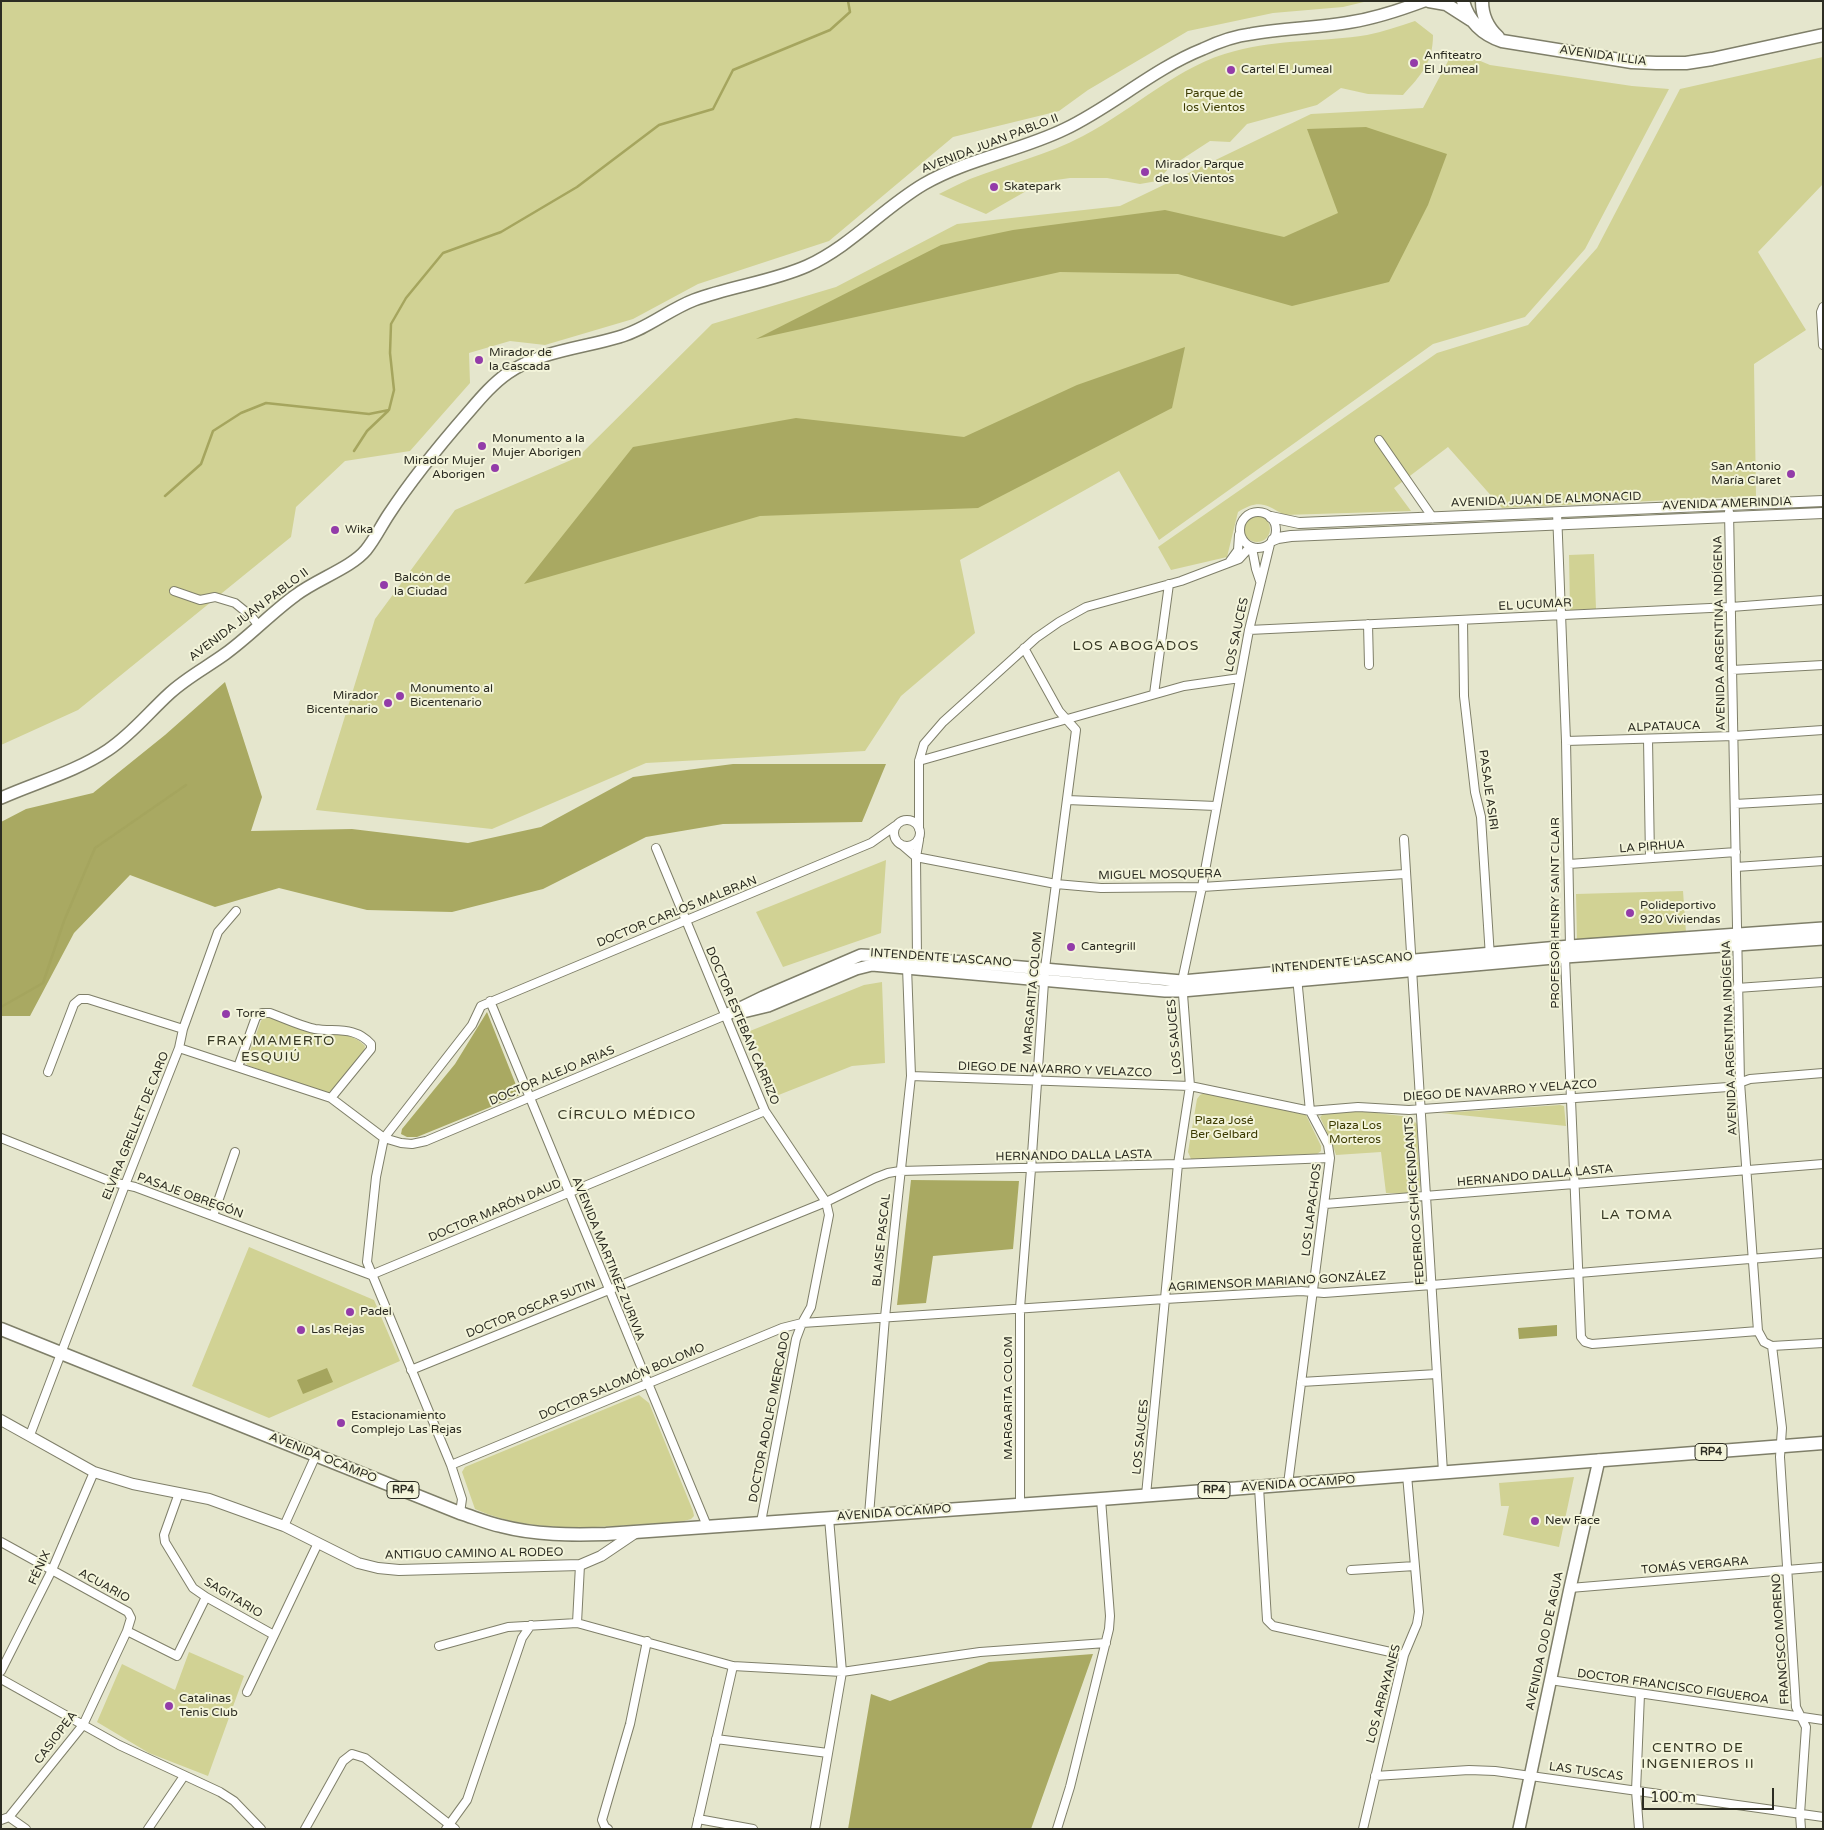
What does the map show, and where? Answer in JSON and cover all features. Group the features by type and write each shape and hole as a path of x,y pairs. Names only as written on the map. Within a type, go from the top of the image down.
{"main road":[{"name":"AVENIDA JUAN PABLO II","path":"1,798 62,774 110,749 127,736 172,690 228,652 309,585 360,556 369,547 387,516 431,456 481,397 513,369 547,356 633,332 697,299 791,272 808,265 844,244 906,195 929,181 1071,126 1100,110 1168,66 1200,50 1249,34 1352,22 1424,1"},
{"name":"AVENIDA ILLIA","path":"1429,1 1446,4 1473,22 1482,32 1502,41 1632,62 1686,62 1712,59 1823,35"},
{"name":"AVENIDA ILLIA","path":"1464,1 1473,22"},
{"path":"1482,1 1484,20 1492,32 1502,41"},
{"name":"INTENDENTE LASCANO","path":"1737,940 1823,928"},
{"name":"INTENDENTE LASCANO","path":"726,1015 861,955 917,958 1165,991 1182,986 1490,958 1737,940 1823,939"},
{"name":"INTENDENTE LASCANO","path":"726,1015 768,1006 864,966 1044,974"},
{"name":"AVENIDA OCAMPO","path":"1,1329 460,1513 501,1526 538,1533 597,1534 1020,1505 1823,1443"},
{"name":"AVENIDA OJO DE AGUA","path":"1519,1829 1599,1460"}],"street":[{"path":"1823,307 1821,312 1823,345"},
{"path":"1379,440 1433,518"},
{"name":"AVENIDA JUAN DE ALMONACID","path":"1271,517 1299,524 1823,501"},
{"name":"AVENIDA ARGENTINA INDÍGENA","path":"1730,505 1740,1082 1758,1331"},
{"path":"1229,563 1238,550 1240,523 1248,514 1260,512 1271,517 1274,521 1276,531 1272,542 1260,548 1251,548 1242,540 1240,534"},
{"name":"PROFESOR HENRY SAINT CLAIR","path":"1557,512 1569,864 1567,952 1570,1099 1581,1336 1585,1342 1592,1344 1758,1331"},
{"name":"AVENIDA AMERINDIA","path":"1272,542 1284,536 1823,513"},
{"name":"LOS SAUCES","path":"1146,1496 1178,1164 1190,1086 1182,986 1249,630 1260,581 1272,542"},
{"path":"907,967 917,958 916,857 919,840 919,761 924,744 931,734 1024,648 1059,622 1086,607 1169,584 1229,563 1239,559 1251,548"},
{"name":"LOS SAUCES","path":"1251,548 1260,581"},
{"path":"1154,694 1169,584"},
{"path":"174,592 200,600 215,597 235,603 251,616 259,626"},
{"name":"EL UCUMAR","path":"1249,630 1731,607 1823,600"},
{"name":"PASAJE ASIRI","path":"1463,620 1464,696 1476,792 1481,816 1490,958"},
{"path":"1368,624 1369,665"},
{"name":"MARGARITA COLOM","path":"1020,1505 1020,1308 1044,974 1076,730 1059,711 1024,648"},
{"path":"1732,670 1823,665"},
{"path":"919,761 1184,686 1240,678"},
{"name":"ALPATAUCA","path":"1566,741 1734,736 1823,730"},
{"path":"1648,739 1650,858"},
{"path":"916,857 899,843 893,834 898,824 914,809 918,798"},
{"path":"1735,804 1823,799"},
{"path":"1067,800 1216,806"},
{"path":"898,824 912,821 919,829"},
{"name":"DOCTOR CARLOS MALBRAN","path":"490,1001 871,843 898,824"},
{"name":"FEDERICO SCHICKENDANTS","path":"1404,839 1443,1472"},
{"name":"DOCTOR CARLOS MALBRAN","path":"871,843 890,840 899,843"},
{"path":"899,843 911,846 919,840"},
{"name":"DOCTOR ESTEBAN CARRIZO","path":"656,848 765,1111 826,1202"},
{"name":"LA PIRHUA","path":"1569,864 1736,852"},
{"name":"MIGUEL MOSQUERA","path":"916,857 1056,884 1101,888 1202,887 1405,874"},
{"path":"1736,867 1823,861"},
{"name":"ELVIRA GRELLET DE CARO","path":"30,1435 179,1048 183,1029 218,932 236,911"},
{"name":"BLAISE PASCAL","path":"869,1515 900,1171 911,1076 907,967"},
{"name":"LOS LAPACHOS","path":"1288,1484 1330,1158 1328,1145 1310,1111 1296,976"},
{"path":"1737,988 1823,982"},
{"path":"48,1072 74,1004 80,999 88,999 183,1029"},
{"path":"460,1513 462,1499 451,1465 367,1262 376,1177 384,1138 472,1025 481,1006 490,1001"},
{"name":"AVENIDA MARTINEZ ZURIVIA","path":"490,1001 707,1526"},
{"path":"238,1068 256,1017 262,1012 314,1028 342,1029 352,1032 372,1044 371,1049 331,1098"},
{"name":"DOCTOR ALEJO ARIAS","path":"384,1138 401,1143 426,1142 726,1015"},
{"path":"179,1048 331,1098 384,1138"},
{"name":"DIEGO DE NAVARRO Y VELAZCO","path":"911,1076 1190,1086 1310,1111 1358,1106 1409,1110 1570,1099 1728,1087 1750,1079 1823,1073"},
{"name":"DOCTOR MARÓN DAUD","path":"372,1275 765,1111"},
{"name":"PASAJE OBREGÓN","path":"1,1138 112,1182 213,1216 372,1275"},
{"path":"213,1216 235,1152"},
{"name":"HERNANDO DALLA LASTA","path":"826,1202 875,1178 900,1171 1031,1169 1330,1158"},
{"name":"HERNANDO DALLA LASTA","path":"1325,1204 1823,1164"},
{"name":"DOCTOR OSCAR SUTIN","path":"411,1370 826,1202"},
{"name":"DOCTOR ADOLFO MERCADO","path":"761,1522 796,1339 802,1323 811,1308 829,1215 826,1202"},
{"name":"AGRIMENSOR MARIANO GONZÁLEZ","path":"802,1323 1166,1299 1432,1285 1823,1253"},
{"name":"DOCTOR SALOMÓN BOLOMO","path":"451,1465 782,1328 802,1323"},
{"path":"1758,1331 1764,1342 1772,1346 1823,1342"},
{"path":"1772,1346 1782,1428 1780,1446"},
{"path":"1301,1382 1437,1374"},
{"name":"ANTIGUO CAMINO AL RODEO","path":"1,1420 94,1472 133,1484 209,1499 284,1526 358,1563 378,1568 408,1569 580,1564 601,1556 639,1531"},
{"name":"FRANCISCO MORENO","path":"1780,1446 1796,1707 1806,1727 1800,1814 1801,1829"},
{"path":"284,1526 316,1455"},
{"name":"FÉNIX","path":"1,1671 52,1570 94,1472"},
{"name":"LOS ARRAYANES","path":"1364,1829 1404,1655 1417,1624 1419,1612 1407,1475"},
{"path":"1259,1487 1267,1620 1273,1626 1404,1655"},
{"name":"SAGITARIO","path":"180,1493 164,1535 165,1542 193,1588 274,1636"},
{"path":"1057,1829 1070,1787 1106,1643 1110,1616 1101,1499"},
{"path":"815,1829 842,1672 829,1518"},
{"path":"597,1534 603,1540 604,1550 601,1556"},
{"name":"ACUARIO","path":"1,1542 128,1612 131,1618 127,1631"},
{"path":"247,1692 318,1543"},
{"path":"577,1623 580,1564"},
{"path":"1351,1570 1415,1566"},
{"name":"TOMÁS VERGARA","path":"1570,1588 1823,1567"},
{"path":"127,1631 177,1656 206,1597"},
{"path":"438,1646 508,1627 577,1623 733,1666 842,1672 980,1652 1106,1643"},
{"path":"305,1829 343,1761 352,1754 365,1758 450,1827 467,1800 522,1638 531,1625"},
{"name":"CASIOPEA","path":"5,1818 83,1725 127,1631"},
{"path":"608,1829 602,1820 630,1724 647,1641"},
{"path":"696,1829 733,1666"},
{"path":"1,1678 119,1745 234,1801 261,1829"},
{"name":"DOCTOR FRANCISCO FIGUEROA","path":"1550,1680 1823,1720"},
{"path":"1639,1829 1636,1791 1640,1694"},
{"path":"716,1739 828,1752"},
{"name":"LAS TUSCAS","path":"1375,1776 1469,1770 1530,1775 1823,1817"},
{"path":"148,1829 184,1776"},
{"path":"5,1818 26,1829"},
{"path":"698,1819 753,1829"}],"green space":[{"path":"1,1 1368,1 1343,7 1273,13 1188,31 1088,90 1059,111 953,137 829,241 698,284 633,319 545,345 510,341 469,353 470,383 410,451 345,461 296,507 291,537 78,710 1,745"},
{"name":"Parque de los Vientos","path":"1415,21 1433,35 1431,53 1425,68 1403,95 1368,94 1341,88 1317,105 1247,124 1230,142 1210,141 1170,167 1157,181 1140,184 1107,178 1070,178 1042,182 986,214 939,194 970,179 1069,143 1102,125 1176,77 1214,58 1235,51 1268,44 1367,35"},
{"path":"1454,50 1490,65 1632,86 1669,89 1585,249 1525,317 1433,344 1159,540 1119,471 960,560 975,633 901,696 865,751 646,763 492,829 316,810 375,619 455,510 578,457 712,324 836,287 957,224 1120,206 1311,114 1423,108"},
{"path":"1823,57 1823,184 1758,252 1806,330 1754,364 1756,496 1502,508 1448,447 1394,488 1411,511 1284,515 1261,504 1251,506 1238,512 1227,557 1171,570 1158,547 1437,353 1528,325 1597,248 1680,89"},
{"path":"1257,516 1266,520 1270,529 1266,538 1257,542 1248,538 1244,529 1248,520"},
{"path":"1594,554 1596,609 1570,610 1569,555"},
{"path":"886,860 881,933 783,967 756,912"},
{"name":"Polideportivo 920 Viviendas","path":"1683,891 1686,932 1577,942 1576,894"},
{"path":"882,982 885,1063 852,1066 776,1096 750,1031 864,985"},
{"path":"264,1017 269,1017 308,1031 341,1034 354,1038 365,1046 364,1051 333,1089 329,1092 323,1092 247,1065 246,1062"},
{"name":"Plaza José Ber Gelbard","path":"1204,1093 1306,1115 1321,1146 1321,1151 1317,1154 1191,1159 1188,1152 1197,1099"},
{"path":"1564,1106 1566,1126 1441,1113"},
{"name":"Plaza Los Morteros","path":"1361,1111 1410,1117 1417,1124 1420,1186 1417,1189 1404,1193 1386,1193 1381,1152 1336,1155 1320,1117 1323,1114"},
{"name":"Las Rejas","path":"249,1247 374,1300 400,1361 269,1418 192,1386"},
{"path":"639,1395 649,1403 693,1511 694,1516 691,1519 669,1523 603,1527 559,1527 516,1522 475,1509 462,1472 465,1467"},
{"name":"New Face","path":"1574,1477 1559,1547 1503,1535 1509,1506 1501,1506 1499,1483"},
{"name":"Catalinas Tenis Club","path":"189,1652 244,1676 208,1776 149,1753 97,1722 122,1664 175,1690"}],"shaded area":[{"path":"1366,127 1447,154 1428,205 1389,282 1292,306 1178,274 1060,272 756,339 941,245 1013,230 1165,210 1284,237 1338,213 1307,129"},
{"path":"1185,347 1172,408 978,508 760,516 524,584 633,447 796,418 964,437 1077,385"},
{"path":"225,682 262,797 251,831 352,829 468,843 541,827 633,777 733,764 886,764 862,822 723,824 646,837 543,889 452,912 367,910 279,888 215,907 130,875 74,933 30,1016 1,1016 1,822 26,809 93,793 165,735"},
{"path":"487,1012 520,1095 417,1137 407,1137 401,1134 402,1129 455,1064"},
{"path":"911,1180 1019,1181 1013,1249 933,1256 926,1303 897,1305"},
{"path":"1557,1325 1557,1336 1519,1339 1518,1328"},
{"path":"327,1368 333,1382 303,1394 297,1380"},
{"path":"1093,1654 1031,1829 848,1829 871,1694 890,1701 989,1662"}],"waterway":[{"path":"165,496 201,464 213,431 241,413 266,403 369,414 389,410 394,390 390,353 391,324 406,298 443,253 501,232 577,187 659,125 713,109 733,70 830,30 850,12 848,1"},
{"path":"354,451 367,431 388,411"},
{"path":"1,1007 43,983 64,921 95,848 186,785"}],"place":[{"name":"Anfiteatro El Jumeal","path":"1414,63"},
{"name":"Cartel El Jumeal","path":"1231,70"},
{"name":"Mirador Parque de los Vientos","path":"1145,172"},
{"name":"Skatepark","path":"994,187"},
{"name":"Mirador de la Cascada","path":"479,360"},
{"name":"Monumento a la Mujer Aborigen","path":"482,446"},
{"name":"Mirador Mujer Aborigen","path":"495,468"},
{"name":"San Antonio María Claret","path":"1791,474"},
{"name":"Wika","path":"335,530"},
{"name":"Balcón de la Ciudad","path":"384,585"},
{"name":"Monumento al Bicentenario","path":"400,696"},
{"name":"Mirador Bicentenario","path":"388,703"},
{"name":"Polideportivo 920 Viviendas","path":"1630,913"},
{"name":"Cantegrill","path":"1071,947"},
{"name":"Torre","path":"226,1014"},
{"name":"Padel","path":"350,1312"},
{"name":"Las Rejas","path":"301,1330"},
{"name":"Estacionamiento Complejo Las Rejas","path":"341,1423"},
{"name":"New Face","path":"1535,1521"},
{"name":"Catalinas Tenis Club","path":"169,1706"}],"district":[{"name":"LOS ABOGADOS","path":"1136,646"},
{"name":"FRAY MAMERTO ESQUIÚ","path":"271,1050"},
{"name":"CÍRCULO MÉDICO","path":"627,1115"},
{"name":"LA TOMA","path":"1637,1215"},
{"name":"CENTRO DE INGENIEROS II","path":"1698,1756"}]}
